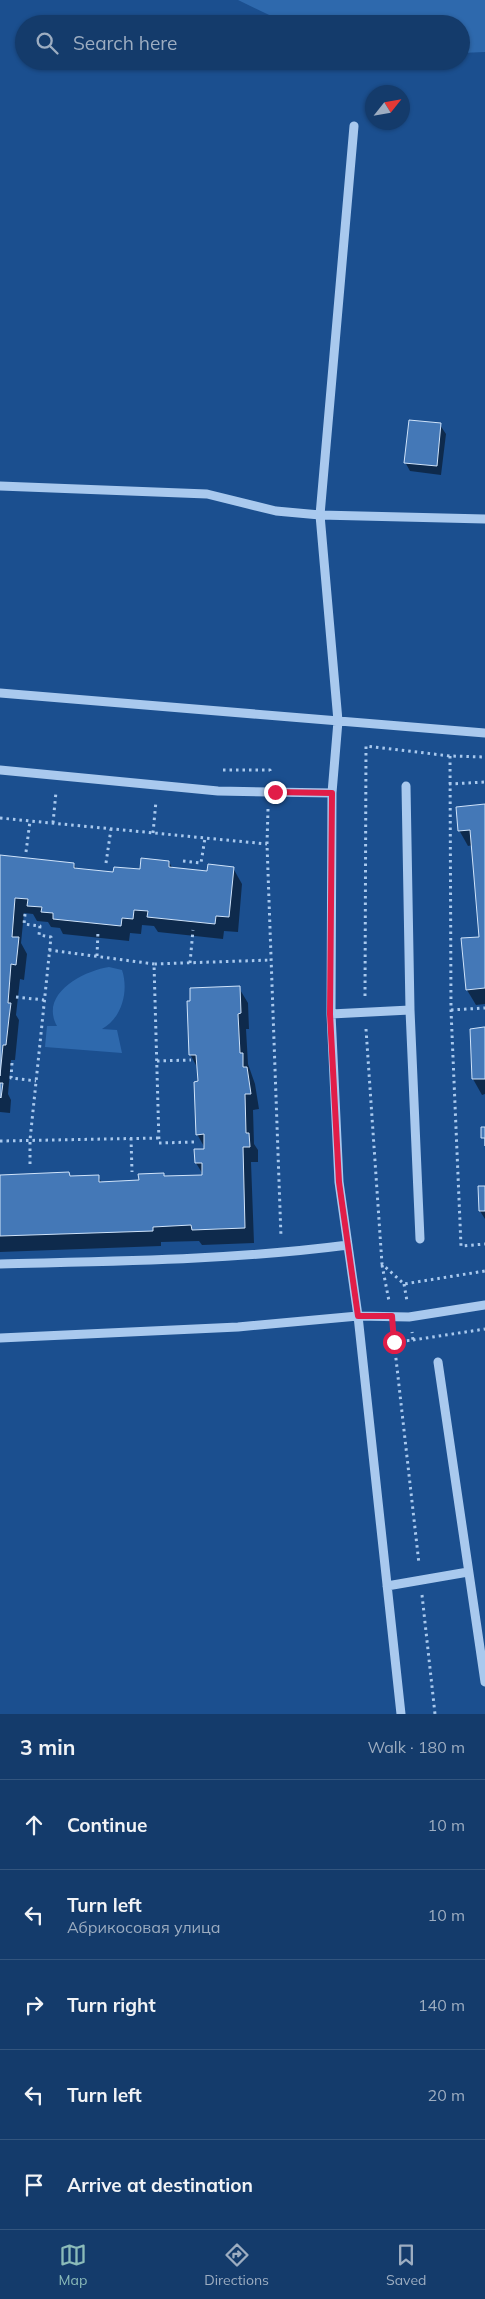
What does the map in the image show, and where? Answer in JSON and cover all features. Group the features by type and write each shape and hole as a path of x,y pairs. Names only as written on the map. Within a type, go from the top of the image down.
{"street":[{"path":"354,126 320,514 338,721 332,793 330,1014 339,1182 358,1316 401,1714"},
{"path":"0,486 206,494 276,511 320,514 485,519"},
{"path":"0,693 485,733"},
{"path":"0,770 218,791 332,793"},
{"path":"406,786 410,1010 420,1239"},
{"path":"330,1014 410,1010"},
{"path":"0,1264 160,1260 282,1252 348,1244"},
{"path":"0,1338 238,1327 358,1316 409,1317 485,1305"},
{"path":"438,1362 485,1682"},
{"path":"387,1586 468,1572"}],"path":[{"path":"450,756 451,1010 461,1246 485,1244"},
{"path":"223,770 270,770 267,844 282,1252"},
{"path":"53,824 58,776"},
{"path":"449,784 485,782"},
{"path":"153,833 158,786"},
{"path":"0,818 267,844"},
{"path":"26,852 30,821"},
{"path":"106,863 111,829"},
{"path":"183,860 201,863 205,838"},
{"path":"25,914 24,924 40,926 39,935 51,937 30,1140 30,1165"},
{"path":"190,963 193,930"},
{"path":"96,956 98,931"},
{"path":"49,950 154,964 271,960"},
{"path":"154,964 158,1138 159,1142 194,1142"},
{"path":"16,997 44,1000"},
{"path":"451,1010 485,1008"},
{"path":"157,1061 191,1060"},
{"path":"12,1063 11,1078 36,1081"},
{"path":"131,1138 132,1172"},
{"path":"0,1141 158,1138"},
{"path":"382,1264 392,1316 435,1714"},
{"path":"413,1340 485,1329"}],"shaded area":[{"path":"238,0 485,0 485,52 470,53 470,15 269,15"},
{"path":"109,967 122,970 125,987 119,1011 115,1018 102,1029 117,1030 122,1053 45,1047 47,1026 57,1026 53,1014 54,1004 59,994 66,986 87,973"}],"building":[{"path":"409,420 441,423 437,466 404,463"},
{"path":"485,804 485,988 466,990 461,938 479,937 470,830 458,831 456,807"},
{"path":"0,855 74,863 74,868 113,872 114,867 140,869 141,858 169,861 169,867 207,871 208,864 234,867 229,917 216,916 215,924 147,917 148,911 134,910 133,919 122,918 121,926 53,919 53,913 41,912 42,907 27,906 28,899 15,898 12,937 19,937 16,965 11,964 8,1003 11,1003 6,1045 3,1045 0,1076"},
{"path":"240,986 241,1013 238,1014 240,1053 243,1053 243,1067 247,1067 251,1094 245,1094 246,1133 249,1133 250,1147 243,1147 245,1228 192,1230 191,1225 153,1227 153,1231 0,1236 0,1175 69,1172 70,1176 99,1175 99,1182 139,1180 138,1174 164,1173 164,1176 202,1175 202,1163 195,1163 194,1149 204,1149 204,1134 196,1135 194,1082 198,1081 196,1055 189,1055 187,1001 190,1001 190,988"},
{"path":"485,1027 485,1079 472,1079 470,1029"},
{"path":"0,1083 3,1083 1,1098 0,1097"},
{"path":"481,1127 485,1127 485,1138 481,1138"},
{"path":"478,1186 485,1186 485,1211 479,1211"}],"route":[{"path":"275,792 332,793 330,1014 339,1182 358,1316 392,1316 394,1342"}]}
